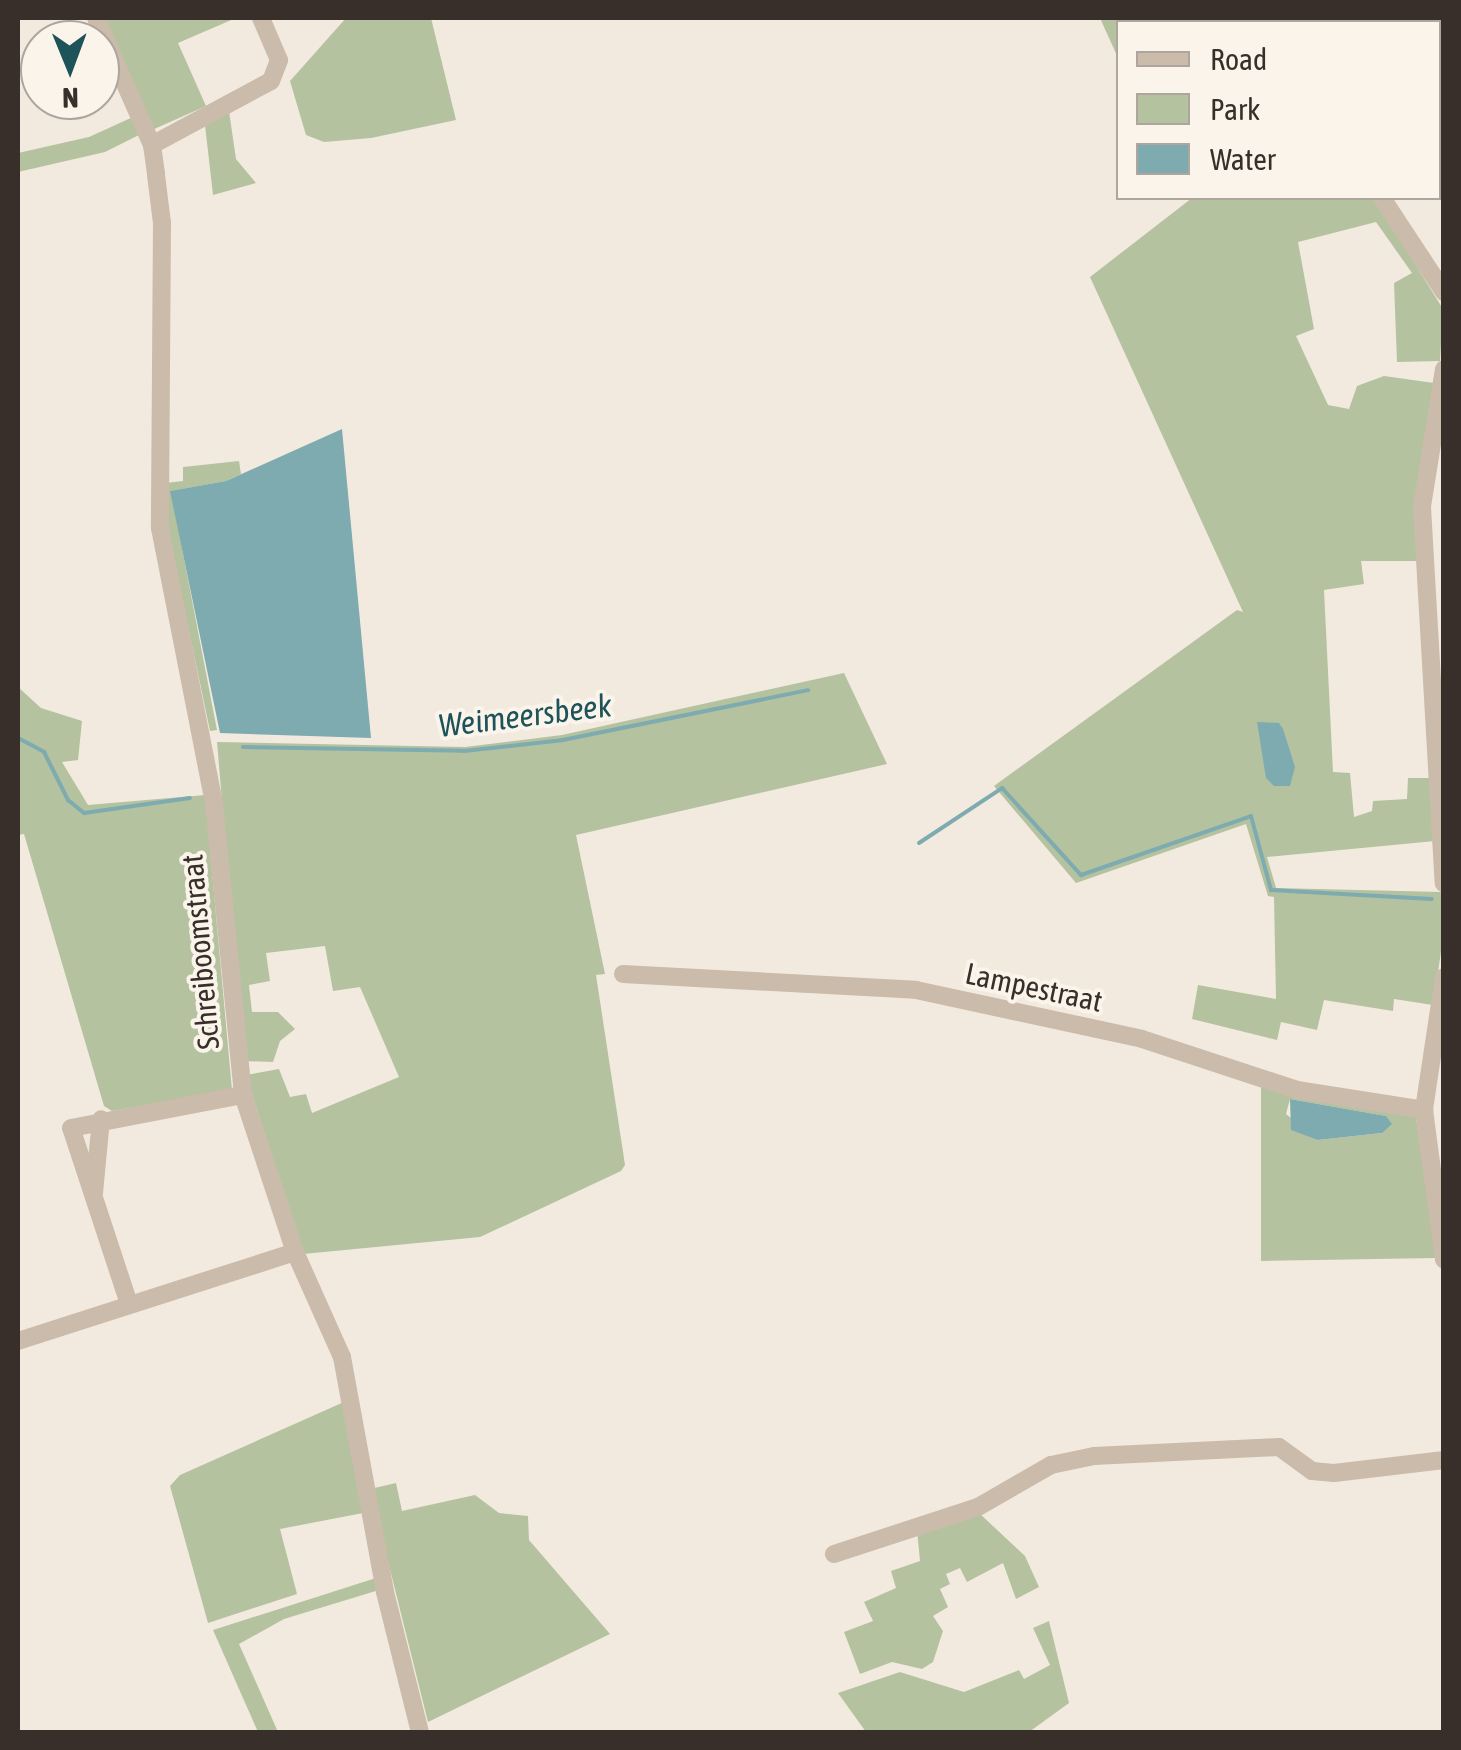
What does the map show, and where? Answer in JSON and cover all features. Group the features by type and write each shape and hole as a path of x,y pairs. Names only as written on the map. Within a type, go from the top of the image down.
{"street":[{"name":"Schreiboomstraat","path":"96,18 152,145 162,223 160,528 214,804 243,1096 295,1252 331,1320 342,1357 385,1592 420,1732"},
{"path":"152,145 271,80 279,60 261,18"},
{"path":"1383,200 1444,292"},
{"path":"1444,370 1422,507 1444,883"},
{"name":"Lampestraat","path":"623,974 916,990 1142,1039 1297,1090 1424,1110"},
{"path":"1444,977 1424,1110 1444,1260"},
{"path":"129,1304 71,1128 101,1118 243,1096"},
{"path":"94,1199 101,1118"},
{"path":"18,1341 295,1252"},
{"path":"834,1554 978,1507 1051,1466 1094,1456 1279,1447 1312,1472 1334,1473 1444,1460"}],"green space":[{"path":"236,18 178,43 206,106 152,130 120,57 120,20 104,20"},
{"path":"346,18 431,18 456,120 371,138 324,142 306,135 290,81"},
{"path":"1100,18 1296,20 1116,20 1116,54"},
{"path":"229,111 236,159 256,183 213,195 205,125"},
{"path":"133,117 139,135 105,152 18,172 18,153 89,137"},
{"path":"1189,200 1375,200 1443,309 1440,361 1397,362 1394,283 1412,273 1376,222 1298,242 1314,329 1296,336 1328,405 1349,409 1357,386 1384,376 1434,383 1416,493 1419,561 1361,561 1364,584 1324,590 1333,772 1350,773 1354,817 1372,811 1373,801 1407,799 1408,778 1430,778 1435,841 1267,857 1276,888 1441,892 1442,945 1433,1005 1394,999 1393,1011 1324,1000 1317,1030 1281,1022 1277,1040 1192,1019 1198,985 1276,999 1274,897 1268,896 1246,824 1076,883 994,786 1237,610 1243,612 1090,277"},
{"path":"239,461 241,474 226,481 171,491 217,730 210,731 167,526 166,483 183,481 183,467"},
{"path":"844,673 887,764 576,835 605,974 596,975 625,1165 621,1171 480,1237 303,1254 246,1075 279,1069 290,1097 306,1094 312,1113 399,1077 360,987 333,991 325,946 266,953 270,981 249,985 252,1012 278,1012 295,1029 280,1041 273,1062 244,1061 217,742 465,747 562,735"},
{"path":"18,687 41,708 82,721 78,760 62,762 88,805 205,795 232,1090 112,1111 104,1106 24,834 18,835"},
{"path":"1261,1084 1416,1117 1436,1258 1261,1261","holes":["1290,1099 1386,1116 1382,1133 1318,1140 1286,1114"]},
{"path":"344,1402 363,1513 280,1529 297,1594 208,1623 170,1486 180,1475"},
{"path":"396,1483 402,1511 475,1495 499,1513 528,1516 529,1540 610,1634 428,1722 370,1489"},
{"path":"979,1513 1025,1556 1039,1587 1016,1599 1003,1563 967,1582 960,1568 946,1574 950,1584 940,1589 948,1607 933,1616 943,1631 933,1662 922,1669 892,1662 860,1674 844,1632 873,1621 864,1602 896,1588 891,1571 920,1561 917,1530"},
{"path":"376,1578 379,1590 284,1619 239,1644 278,1732 258,1732 213,1630"},
{"path":"1049,1621 1069,1703 1029,1732 866,1732 838,1693 900,1672 964,1692 1019,1670 1024,1679 1050,1665 1033,1628"}],"water":[{"path":"342,429 371,738 220,733 170,491 226,481"},
{"path":"1257,722 1279,723 1283,729 1295,767 1290,786 1274,786 1266,778"},
{"path":"1290,1099 1386,1116 1392,1124 1382,1133 1318,1140 1291,1130"}],"waterway":[{"name":"Weimeersbeek","path":"243,747 464,751 563,740 808,690"},
{"name":"Weimeersbeek","path":"18,738 44,752 68,800 84,813 190,798"},
{"name":"Weimeersbeek","path":"919,843 1002,788 1081,875 1251,816 1271,890 1432,899"}]}
